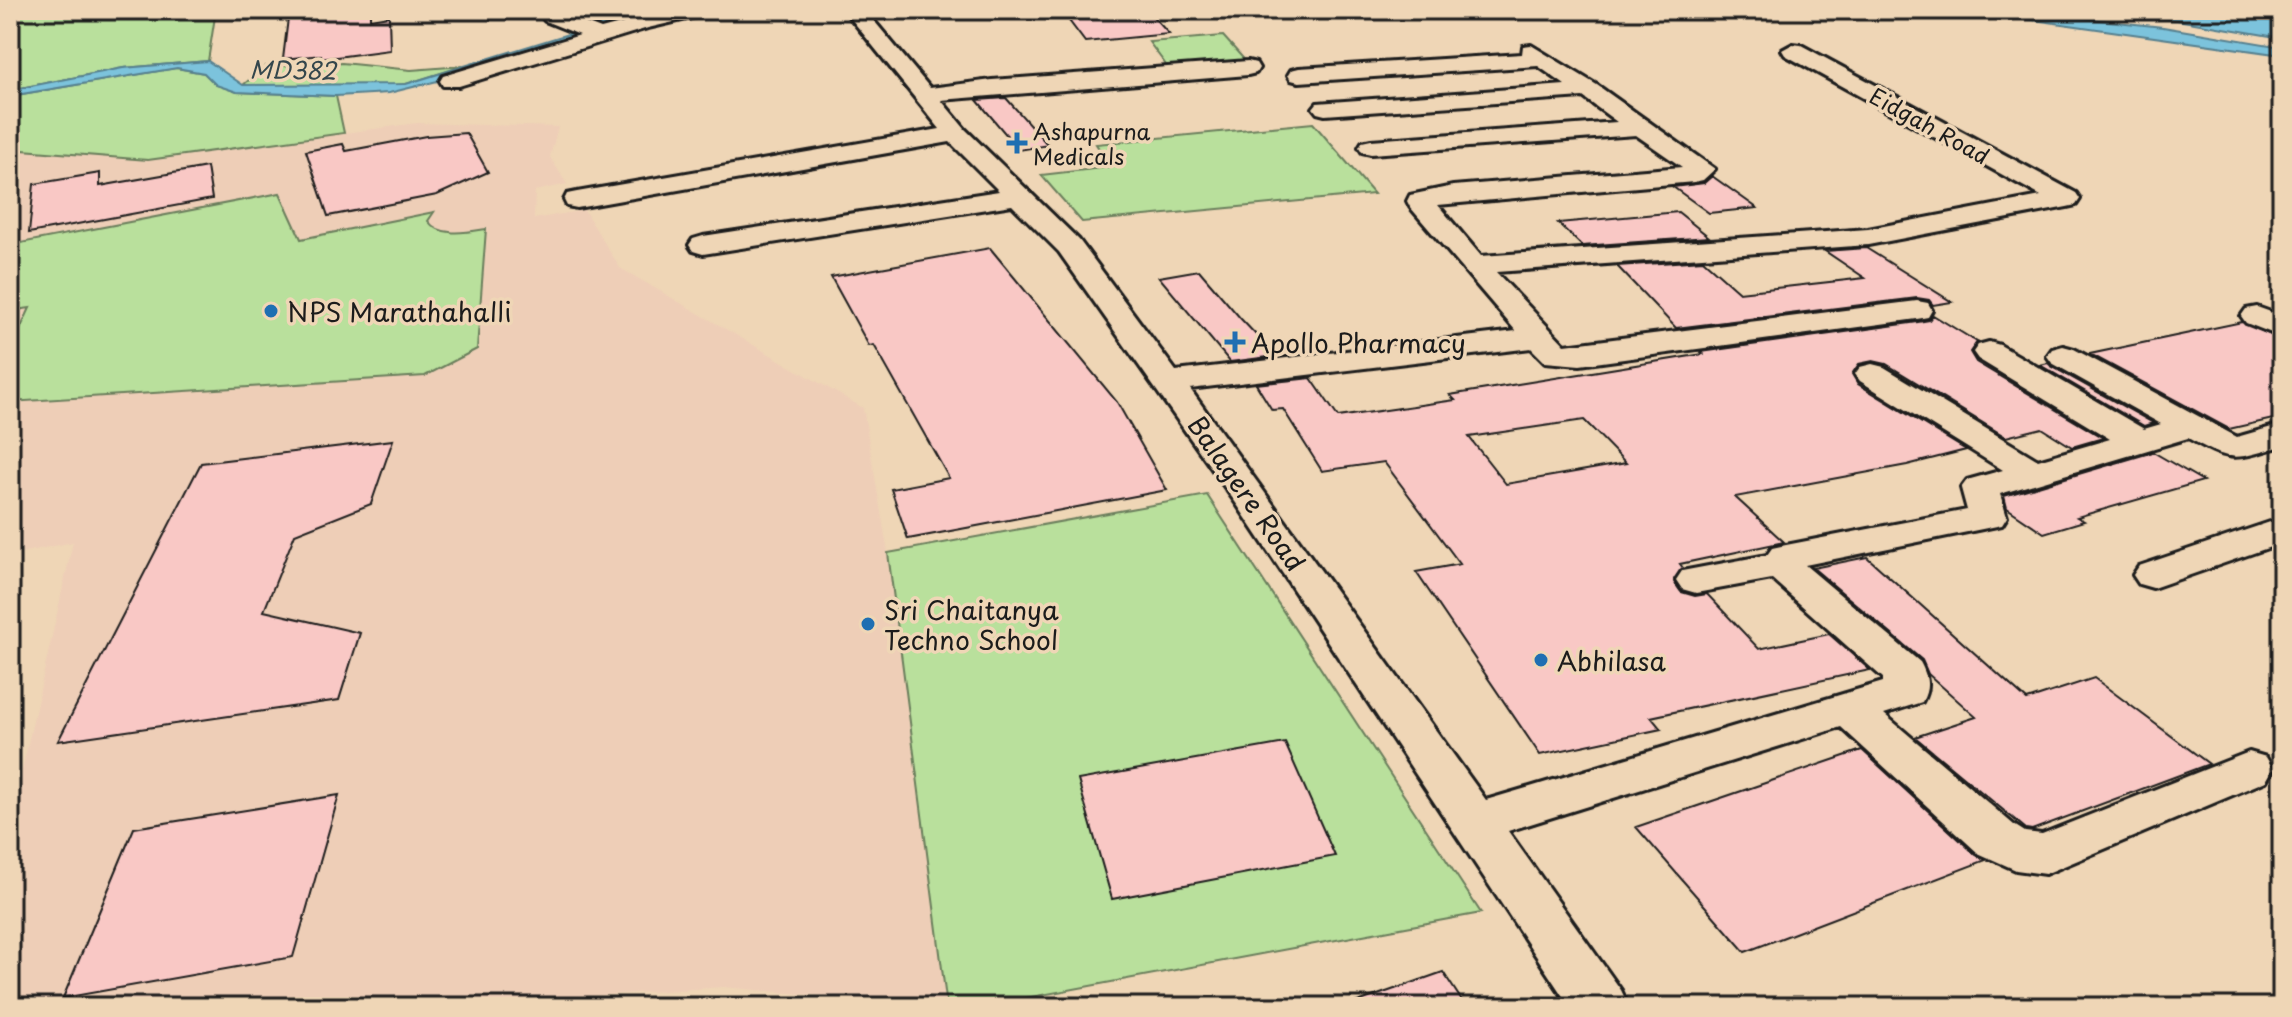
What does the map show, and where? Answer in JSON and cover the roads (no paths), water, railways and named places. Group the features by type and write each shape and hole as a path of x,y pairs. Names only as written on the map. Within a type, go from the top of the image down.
{"street":[{"path":"451,81 595,33 701,10"},
{"name":"Balagere Road","path":"854,10 956,134 1069,246 1255,503 1601,1007"},
{"path":"552,17 595,33"},
{"name":"Eidgah Road","path":"1473,265 1868,237 2067,199 1793,50"},
{"path":"1299,75 1537,55 1699,165 1702,169 1700,172 1453,194 1420,201 1473,265 1556,355 1917,310"},
{"path":"922,96 992,87 1248,68"},
{"path":"1325,108 1589,90"},
{"path":"1371,147 1642,127"},
{"path":"577,200 956,134"},
{"path":"703,245 1019,196"},
{"path":"1168,382 1539,338"},
{"path":"1989,352 2139,441"},
{"path":"2063,356 2233,449 2282,435"},
{"path":"1872,374 2031,471"},
{"path":"1696,580 1780,565 1786,557 1988,517 1980,488 2192,426"},
{"path":"2153,575 2282,530"},
{"path":"1476,822 1906,691 1904,673 1780,565"},
{"path":"1848,708 1996,839 2016,850 2045,854 2249,769"}],"water":[{"path":"646,10 675,10 486,69 389,93 336,96 237,92 216,85 204,73 177,68 10,96 10,90 123,68 208,61 243,85 406,84"},
{"path":"1962,10 2006,10 2163,27 2282,47 2282,55"},
{"path":"2074,10 2282,10 2282,38 2177,20"}],"place":[{"name":"Ashapurna Medicals","path":"1017,143"},
{"name":"NPS Marathahalli","path":"271,311"},
{"name":"Apollo Pharmacy","path":"1235,342"},
{"name":"Sri Chaitanya Techno School","path":"868,624"},
{"name":"Abhilasa","path":"1541,660"}],"water label":[{"name":"MD382","path":"293,69"}]}
